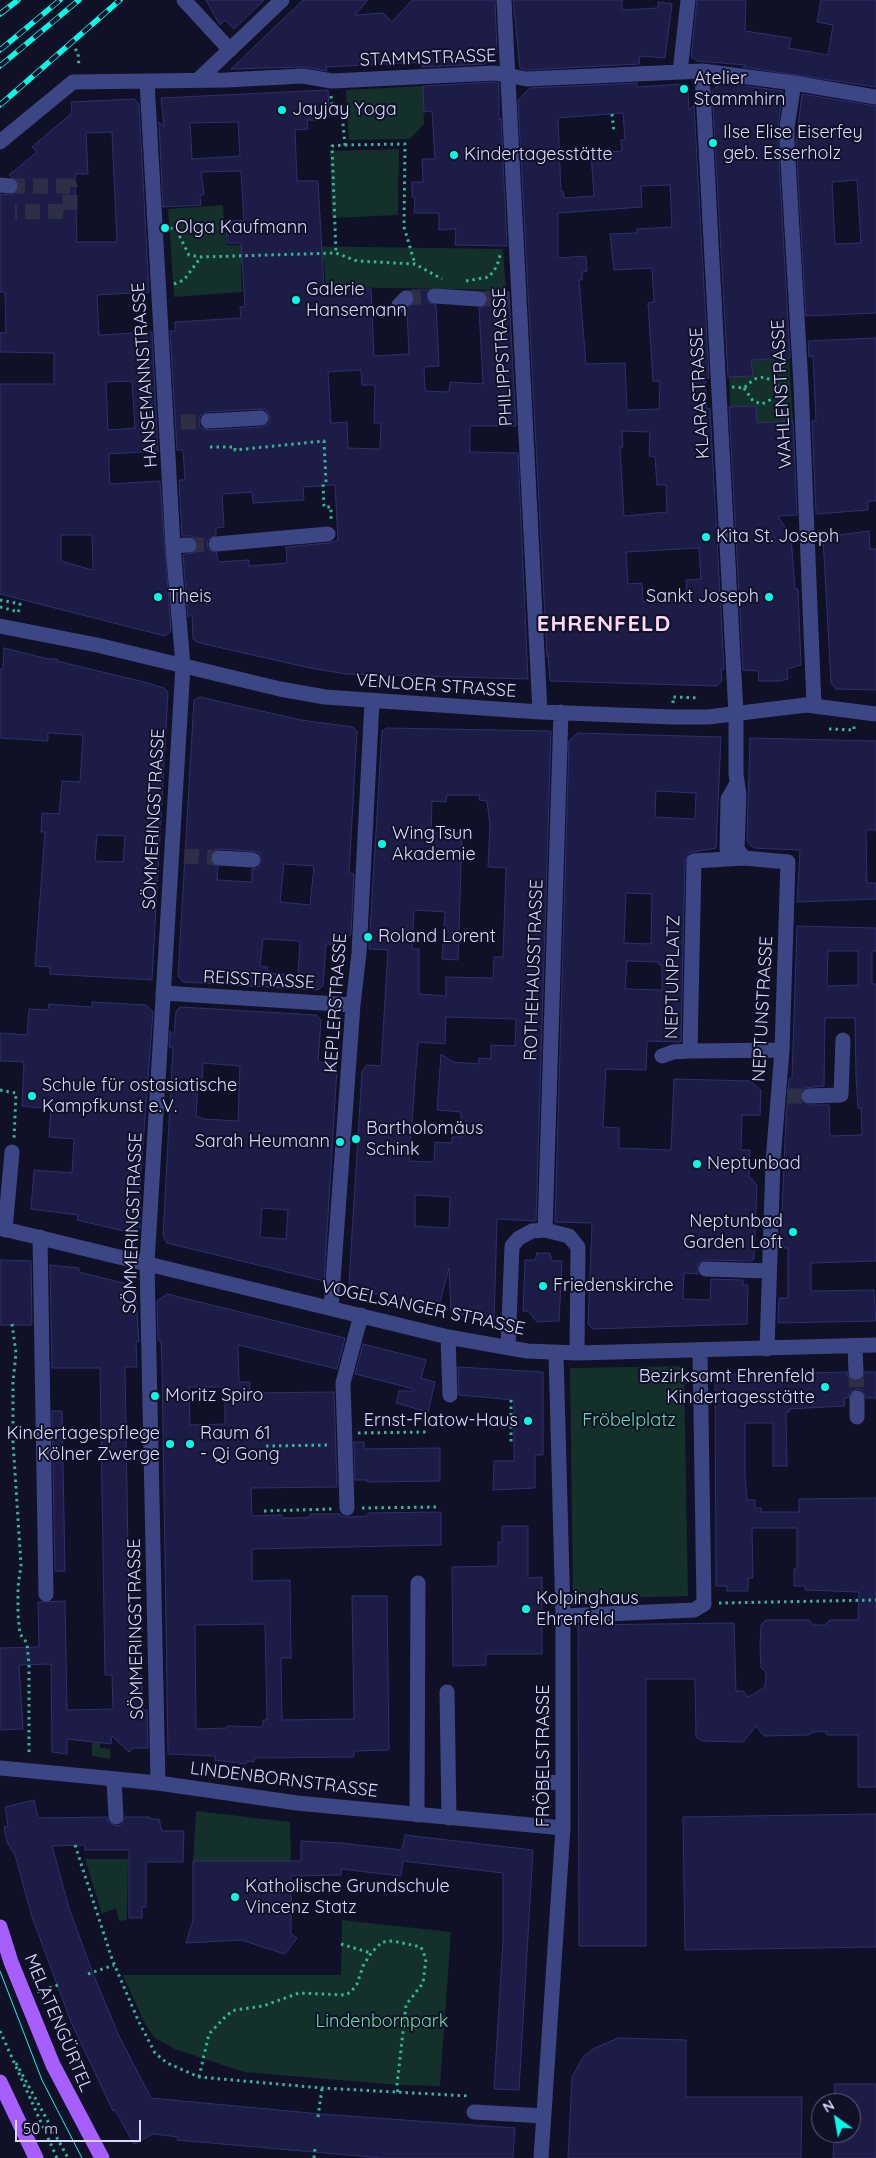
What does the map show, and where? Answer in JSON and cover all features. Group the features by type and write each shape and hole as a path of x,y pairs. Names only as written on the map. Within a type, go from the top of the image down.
{"main road":[{"name":"MELATENGÜRTEL","path":"0,1927 11,1962 53,2065 102,2158"},
{"path":"0,2082 36,2158"}],"street":[{"path":"184,0 230,50"},
{"path":"199,79 282,0"},
{"name":"PHILIPPSTRASSE","path":"504,0 516,253 514,299 540,712"},
{"path":"680,72 688,0"},
{"name":"STAMMSTRASSE","path":"0,142 73,82 226,80 303,76 332,80 495,73 527,79 606,83 680,72 702,71 794,83 876,97"},
{"name":"KLARASTRASSE","path":"702,71 736,714"},
{"name":"HANSEMANNSTRASSE","path":"147,82 158,285 173,423 178,506 173,546 183,666"},
{"name":"WAHLENSTRASSE","path":"794,83 786,142 801,386 814,705"},
{"path":"435,296 479,299"},
{"path":"208,421 261,418"},
{"path":"216,544 328,534"},
{"path":"173,546 189,545"},
{"name":"VENLOER STRASSE","path":"0,626 97,645 280,689 325,697 540,712 672,717 708,717 775,707 814,705 876,714"},
{"name":"SÖMMERINGSTRASSE","path":"158,1783 147,1263 163,993 178,856 183,666"},
{"name":"KEPLERSTRASSE","path":"332,1308 359,953 372,701"},
{"name":"ROTHEHAUSSTRASSE","path":"545,1230 561,712"},
{"path":"736,714 736,785 739,795 737,849 744,858"},
{"path":"727,849 728,799 736,785"},
{"path":"219,858 254,860"},
{"name":"NEPTUNSTRASSE","path":"744,858 788,862 782,1050 773,1161 767,1349"},
{"name":"NEPTUNPLATZ","path":"744,858 694,861 690,1051 782,1050"},
{"name":"REISSTRASSE","path":"163,993 354,1004"},
{"path":"809,1096 841,1096 843,1040"},
{"path":"662,1056 673,1052 690,1051"},
{"path":"2,1229 13,1148"},
{"name":"VOGELSANGER STRASSE","path":"2,1229 448,1337 508,1348 556,1353 578,1353 876,1345"},
{"path":"508,1348 512,1246 519,1238 532,1231 545,1230 569,1236 578,1247 578,1353"},
{"path":"40,1237 46,1594"},
{"path":"706,1269 769,1271"},
{"path":"347,1508 343,1383 361,1315"},
{"path":"448,1337 450,1395"},
{"path":"855,1346 856,1372"},
{"path":"563,1616 694,1610 704,1604 700,1351"},
{"name":"FRÖBELSTRASSE","path":"541,2158 563,1828 563,1616 556,1353"},
{"path":"857,1398 857,1417"},
{"path":"417,1815 418,1583"},
{"path":"447,1692 449,1818"},
{"name":"LINDENBORNSTRASSE","path":"0,1768 158,1783 297,1803 563,1828"},
{"path":"114,1780 116,1817"},
{"path":"542,1783 563,1782"},
{"path":"474,2112 544,2116"}],"path":[{"path":"332,80 332,105 342,113 345,145"},
{"path":"612,114 614,132"},
{"path":"336,253 332,146 405,144 404,227 415,264"},
{"path":"154,228 169,228 177,231 189,255 202,258 336,253 357,261 415,264 440,279 448,280"},
{"path":"465,281 489,277 497,266 500,255 516,253"},
{"path":"158,285 173,284 184,280 202,258"},
{"path":"719,387 744,388 754,379 764,377 775,382 780,388"},
{"path":"780,388 801,386"},
{"path":"744,388 754,401 762,404 774,398 780,388"},
{"path":"210,448 235,446 235,450 324,441 326,482 323,484 324,506 331,507 332,529 328,534"},
{"path":"0,600 20,604 18,614"},
{"path":"0,607 13,610"},
{"path":"676,697 698,698"},
{"path":"829,729 852,730"},
{"path":"0,1090 16,1093 13,1148"},
{"path":"12,1324 16,1353 13,1382 13,1442 21,1565 18,1587 18,1614 20,1634 27,1644 29,1665 31,1728 28,1771"},
{"path":"511,1400 511,1443"},
{"path":"266,1446 427,1432"},
{"path":"704,1604 876,1600"},
{"path":"75,1845 114,1964 138,2020 155,2053 167,2063 199,2077 398,2094 476,2097"},
{"path":"199,2077 209,2034 227,2015 235,2010 263,2006 299,1993 345,1995 352,1992 363,1966 371,1953 382,1942 407,1943 421,1947 426,1959 423,1982 406,2005 397,2085 398,2094"},
{"path":"341,1944 371,1953"},
{"path":"88,1974 114,1964"},
{"path":"0,2031 57,2158"},
{"path":"6,2045 68,2158"},
{"path":"318,2117 322,2088"},
{"path":"314,2158 315,2148"}],"green space":[{"path":"423,86 424,124 410,139 349,140 346,90"},
{"path":"399,149 398,215 332,218 330,151"},
{"path":"223,205 226,245 503,249 506,290 326,287 324,262 241,264 242,292 174,297 168,209"},
{"path":"789,358 793,421 757,423 730,407 729,377 752,375 751,360"},
{"name":"Fröbelplatz","path":"684,1366 688,1596 573,1599 570,1368"},
{"path":"92,1742 100,1743 100,1748 110,1749 110,1759 92,1756"},
{"path":"196,1811 290,1822 291,1861 193,1861"},
{"path":"85,1859 128,1859 127,1920 119,1921 116,1908 102,1914"},
{"name":"Lindenbornpark","path":"342,1920 451,1932 440,2086 397,2085 244,2072 175,2049 155,2038 146,2026 123,1975 341,1975"}],"building":[{"path":"206,0 264,0 234,29 225,20 220,25"},
{"path":"303,0 368,0 355,15 383,13 392,22 412,0 495,0 497,51 485,64 422,67 422,62 326,67 327,71 303,67 231,69"},
{"path":"513,0 622,0 622,10 658,8 658,2 672,4 665,58 640,56 639,64 528,70 520,68"},
{"path":"697,0 746,0 745,31 791,38 789,48 828,55 833,25 817,22 821,0 876,0 876,87 743,67 746,65 697,61 691,57"},
{"path":"499,83 499,120 501,118 507,246 455,245 456,229 439,230 439,213 414,213 415,197 412,197 412,182 423,182 422,159 435,159 432,111 424,112 423,86"},
{"path":"637,83 637,87 683,84 688,89 689,110 694,105 709,378 705,378 707,409 710,408 724,669 721,669 722,681 717,686 550,681 548,655 547,657 518,100 530,88","holes":["623,113 625,140 621,140 622,151 591,153 594,196 564,198 563,191 561,192 558,118","670,185 672,227 637,229 637,233 610,234 614,270 652,268 654,302 648,303 653,381 660,381 659,409 627,410 625,363 586,364 579,280 582,280 582,272 587,271 586,256 558,258 558,213 642,207 641,186","622,431 650,432 649,456 655,457 657,485 666,485 667,512 624,516 620,447 623,447","699,548 701,579 686,580 687,598 643,602 642,583 628,584 626,552"]},
{"path":"722,83 783,91 778,126 778,143 790,358 751,360 753,376 728,377 712,90"},
{"path":"328,90 329,110 315,111 315,120 307,120 308,129 295,130 297,181 318,181 324,288 371,289 374,356 409,354 407,310 415,300 415,295 411,290 428,290 427,301 436,305 439,366 424,367 425,391 449,392 450,382 483,384 479,308 486,305 488,300 484,291 509,292 516,426 470,426 470,452 518,453 528,679 346,674 310,668 213,646 197,642 193,639 192,614 188,617 183,555 195,552 198,544 193,536 182,536 179,480 185,480 183,450 177,450 170,331 175,331 175,322 241,318 240,307 245,307 241,243 227,243 226,220 244,221 241,171 201,172 204,194 200,196 201,205 163,207 159,122 164,127 161,98","holes":["238,122 240,156 192,159 190,123","361,370 362,385 375,385 374,423 381,423 380,449 348,448 347,422 331,423 328,372","260,409 266,410 270,417 269,423 262,427 208,430 200,427 199,422 200,416 207,412","335,485 338,540 329,543 286,547 287,563 249,566 249,560 218,562 217,553 208,549 207,541 216,535 216,528 224,527 222,494 252,492 253,503 304,500 303,487"]},
{"path":"802,94 876,106 876,313 806,316 796,143","holes":["857,180 861,243 835,244 832,182"]},
{"path":"134,99 139,104 149,292 97,295 99,335 152,332 158,451 109,454 109,469 110,484 160,481 171,631 165,636 0,594 0,384 54,384 54,353 0,352 0,333 6,333 5,292 0,292 0,194 10,195 17,192 18,182 9,175 37,152 32,147 72,113 71,102","holes":["112,132 117,242 77,242 75,174 88,174 86,133","132,381 135,428 108,430 106,382","61,535 92,535 93,570 61,561"]},
{"path":"876,338 876,501 868,501 868,510 816,514 812,421 816,420 813,356 809,357 808,341"},
{"path":"756,406 757,423 793,421 797,515 778,516 791,537 795,589 798,589 801,665 787,669 788,679 779,681 759,681 758,671 743,670 729,407"},
{"path":"869,531 870,549 876,549 876,690 836,689 831,683 823,537"},
{"path":"4,648 48,659 57,659 57,661 148,683 164,688 168,692 152,980 50,974 50,967 35,966 45,832 41,832 42,813 59,814 62,781 80,782 83,735 48,733 48,741 0,738 0,669 3,669","holes":["97,835 125,836 123,862 95,861"]},
{"path":"200,697 301,720 353,727 357,731 349,873 354,874 351,934 339,945 326,944 323,986 318,990 183,982 178,976 194,700","holes":["214,850 259,852 262,861 258,868 252,869 252,882 217,880 218,867 211,863 210,857","284,864 314,866 310,905 280,902","263,939 300,941 298,975 267,973 268,967 260,966"]},
{"path":"387,728 551,731 536,1221 497,1219 494,1322 451,1312 449,1268 438,1309 352,1288 349,1283 362,1071 367,1065 381,1066 388,950 369,949 382,731","holes":["447,795 480,795 479,800 487,801 490,825 488,867 506,868 503,957 494,957 493,978 446,977 446,996 419,994 419,949 412,949 414,910 445,912 442,959 458,960 462,833 431,832 432,801 446,802","446,1017 516,1019 515,1046 491,1045 491,1059 479,1058 479,1064 453,1062 441,1054 437,1110 461,1112 461,1137 452,1137 452,1143 435,1142 434,1162 409,1161 418,1042 445,1044","415,1195 450,1197 449,1228 415,1226"]},
{"path":"578,733 721,737 716,848 689,853 685,861 681,1042 647,1041 646,1070 606,1069 603,1127 619,1128 619,1148 671,1150 674,1079 750,1081 761,1090 760,1115 742,1115 741,1150 750,1150 749,1176 757,1185 754,1259 751,1261 706,1260 698,1264 698,1274 684,1273 683,1299 710,1300 711,1279 743,1280 743,1285 748,1285 747,1324 593,1329 588,1324 592,1223 555,1222 569,741","holes":["656,791 696,793 695,819 655,817","626,893 652,894 651,944 624,943","627,961 659,962 659,965 662,965 662,990 625,989"]},
{"path":"750,738 876,741 876,830 866,830 867,883 876,883 876,899 797,902 800,850 753,848 747,841"},
{"path":"797,926 876,928 876,951 872,951 872,984 876,984 876,1261 811,1263 811,1291 874,1290 876,1321 778,1323 779,1298 788,1298 788,1248 783,1248 781,1237 786,1118 789,1078 792,1078","holes":["828,951 858,951 858,985 827,986","825,1018 855,1018 856,1076 858,1108 861,1108 862,1135 830,1136 829,1105 809,1105 801,1100 801,1092 805,1088 824,1086"]},
{"path":"92,1002 146,1005 153,1012 140,1184 140,1228 132,1233 77,1220 78,1215 31,1209 34,1170 72,1173 74,1139 49,1137 51,1109 22,1106 24,1062 0,1061 0,1033 27,1035 29,1009 48,1010 49,1004 92,1007"},
{"path":"180,1007 316,1015 321,1020 318,1062 332,1063 337,1069 324,1281 167,1243 163,1236 173,1047 169,1047 170,1031 174,1035 176,1011","holes":["203,1063 240,1066 238,1121 204,1119 196,1116 198,1083 202,1083","262,1208 288,1210 286,1239 260,1237"]},
{"name":"Friedenskirche","path":"537,1253 550,1253 552,1261 562,1261 559,1321 537,1322 528,1311 523,1311 525,1260 535,1260"},
{"path":"0,1260 31,1261 32,1325 0,1325"},
{"path":"50,1265 79,1268 79,1272 135,1286 139,1342 136,1342 137,1367 125,1367 129,1615 130,1637 135,1638 136,1675 142,1675 143,1710 147,1710 148,1748 133,1748 129,1752 112,1736 111,1744 67,1739 67,1754 52,1752 51,1664 19,1665 23,1729 0,1730 0,1648 39,1647 38,1602 65,1601 67,1710 113,1709 112,1675 105,1675 100,1368 52,1368"},
{"path":"167,1294 345,1338 337,1369 238,1345 239,1382 250,1382 250,1393 334,1392 337,1487 251,1488 252,1516 282,1515 282,1518 296,1518 310,1517 310,1514 340,1514 340,1516 347,1517 368,1516 368,1513 441,1512 441,1545 252,1549 252,1581 290,1580 291,1658 281,1658 282,1720 354,1719 352,1596 387,1596 389,1750 354,1751 354,1757 255,1758 254,1762 247,1761 246,1764 215,1760 215,1756 168,1754 162,1366 161,1341 158,1341 157,1301","holes":["189,1387 225,1387 225,1424 190,1425","265,1624 267,1720 263,1720 263,1727 227,1726 227,1728 196,1729 195,1625"]},
{"path":"363,1344 426,1360 421,1378 435,1382 428,1412 396,1403 399,1391 414,1391 414,1389 355,1374"},
{"name":"Ernst-Flatow-Haus","path":"458,1367 543,1372 543,1455 535,1455 535,1488 493,1490 494,1461 514,1461 514,1400 459,1395"},
{"path":"847,1372 848,1377 856,1381 861,1380 865,1372 876,1372 876,1398 866,1398 862,1390 857,1389 849,1393 848,1398 844,1398 845,1406 789,1409 789,1412 786,1412 787,1466 773,1466 773,1423 745,1423 745,1474 747,1500 755,1500 755,1508 761,1508 761,1512 799,1512 799,1499 876,1498 876,1787 858,1787 858,1735 827,1735 825,1731 813,1732 808,1735 764,1736 756,1726 743,1742 702,1741 696,1737 695,1679 646,1679 646,1946 579,1946 578,1625 734,1623 736,1691 743,1691 748,1697 765,1687 766,1672 761,1668 760,1646 761,1625 766,1620 809,1620 813,1625 825,1625 830,1620 858,1620 859,1592 805,1590 805,1586 794,1586 794,1569 797,1569 797,1528 752,1528 753,1578 748,1578 748,1591 727,1591 727,1586 716,1586 715,1375"},
{"path":"52,1411 62,1411 65,1571 55,1571"},
{"path":"354,1442 364,1442 364,1449 440,1448 440,1481 368,1482 367,1480 355,1480"},
{"path":"502,1526 528,1526 528,1578 542,1577 542,1654 486,1654 486,1665 453,1666 452,1567 498,1566 498,1542 502,1542"},
{"path":"34,1800 38,1818 107,1817 108,1822 116,1826 121,1825 125,1817 150,1817 150,1819 159,1819 162,1831 184,1831 183,1862 146,1862 146,1907 142,1907 142,1918 129,1918 129,1850 85,1850 85,1845 52,1846 69,1908 92,1971 119,2036 151,2098 321,2114 515,2128 513,2158 382,2158 177,2140 178,2137 153,2134 134,2144 115,2110 113,2111 71,2022 32,1917 15,1855 7,1842 4,1827 8,1826 5,1807"},
{"path":"876,1814 876,1947 685,1950 683,1817"},
{"path":"405,1835 533,1850 519,2090 494,2089 503,1941 503,1873 403,1861 401,1876 341,1869 341,1875 291,1876 291,1934 297,1938 285,1954 241,1940 186,1943 193,1920 193,1861 301,1861 301,1841 341,1843 402,1850"},
{"path":"618,2038 686,2040 686,2097 802,2097 801,2158 568,2158 572,2077 583,2057 593,2049"},
{"path":"835,2084 876,2084 876,2158 833,2158 834,2143 861,2143 861,2093 835,2093"}],"tunnel":[{"path":"10,186 70,186 70,211 15,212"},
{"path":"406,298 435,296"},
{"path":"479,299 509,299"},
{"path":"181,422 208,421"},
{"path":"189,545 216,544"},
{"path":"184,856 219,858"},
{"path":"787,1096 809,1096"},
{"path":"856,1372 857,1398"}],"tram line":[{"path":"0,1971 42,2080 82,2158"}],"railway":[{"path":"0,14 18,0"},
{"path":"0,50 60,0"},
{"path":"0,66 79,0"},
{"path":"0,105 120,0"}],"place":[{"name":"Atelier Stammhirn","path":"684,89"},
{"name":"Jayjay Yoga","path":"282,110"},
{"name":"Ilse Elise Eiserfey geb. Esserholz","path":"713,143"},
{"name":"Kindertagesstätte","path":"454,155"},
{"name":"Olga Kaufmann","path":"165,228"},
{"name":"Galerie Hansemann","path":"296,300"},
{"name":"Kita St. Joseph","path":"706,537"},
{"name":"Theis","path":"158,597"},
{"name":"Sankt Joseph","path":"769,597"},
{"name":"WingTsun Akademie","path":"382,844"},
{"name":"Roland Lorent","path":"368,937"},
{"name":"Schule für ostasiatische Kampfkunst e.V.","path":"32,1096"},
{"name":"Bartholomäus Schink","path":"356,1139"},
{"name":"Sarah Heumann","path":"340,1142"},
{"name":"Neptunbad","path":"697,1164"},
{"name":"Neptunbad Garden Loft","path":"793,1232"},
{"name":"Friedenskirche","path":"543,1286"},
{"name":"Bezirksamt Ehrenfeld Kindertagesstätte","path":"825,1387"},
{"name":"Moritz Spiro","path":"155,1396"},
{"name":"Ernst-Flatow-Haus","path":"528,1421"},
{"name":"Kindertagespflege Kölner Zwerge","path":"170,1444"},
{"name":"Raum 61 - Qi Gong","path":"190,1444"},
{"name":"Kolpinghaus Ehrenfeld","path":"526,1609"},
{"name":"Katholische Grundschule Vincenz Statz","path":"235,1897"}],"district":[{"name":"EHRENFELD","path":"604,624"}]}
